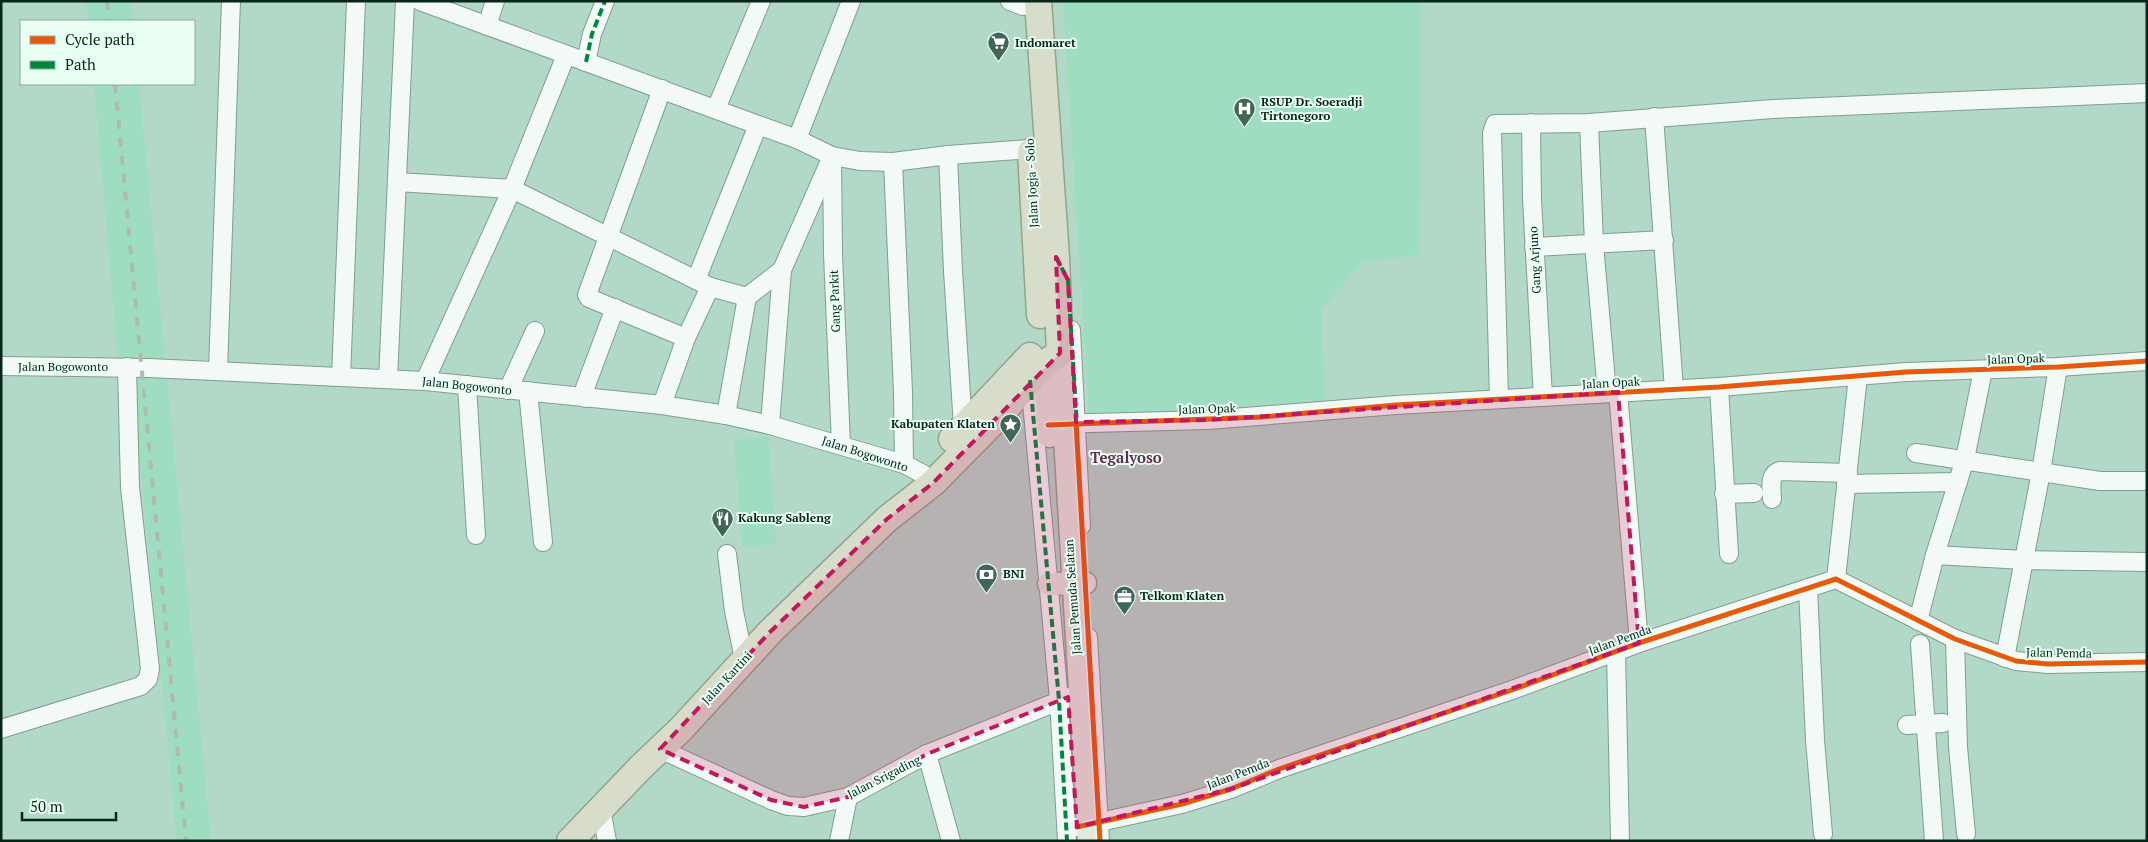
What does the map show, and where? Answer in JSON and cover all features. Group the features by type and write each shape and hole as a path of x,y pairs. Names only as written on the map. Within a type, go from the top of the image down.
{"highway":[{"name":"Jalan Jogja - Solo","path":"1026,2 1030,149 1041,358"},
{"name":"Jalan Jogja - Solo","path":"1026,2 1056,257 1041,358"},
{"name":"Jalan Kartini","path":"570,841 681,729 744,659 887,519 933,483 1001,414 1041,358"},
{"name":"Jalan Kartini","path":"887,519 914,469 1041,358"}],"main road":[{"name":"Jalan Pemuda Selatan","path":"1041,358 1063,423 1069,526 1067,583 1069,697 1086,834"}],"street":[{"path":"218,371 230,1"},
{"path":"342,378 356,1"},
{"path":"388,379 405,1"},
{"path":"487,26 495,1"},
{"path":"586,62 592,34 605,1"},
{"path":"716,109 760,1"},
{"path":"797,140 851,1"},
{"path":"430,3 487,26 797,140 831,158 893,162 948,155 1030,149"},
{"path":"425,381 512,188 566,55"},
{"path":"662,89 587,294 589,298 686,338"},
{"path":"1499,399 1493,126 1500,123 1588,123 1773,109 2147,93"},
{"path":"1654,117 1674,389"},
{"name":"Gang Arjuno","path":"1530,123 1530,166 1543,397"},
{"path":"1588,123 1594,244 1613,393 1639,643"},
{"path":"662,405 758,125"},
{"path":"948,155 963,427"},
{"path":"770,425 782,270 831,158"},
{"name":"Gang Parkit","path":"831,158 841,445"},
{"path":"893,162 903,392 914,469"},
{"path":"397,182 512,188 703,283 747,297"},
{"path":"1534,247 1664,240"},
{"path":"1056,257 1068,280 1063,423"},
{"path":"726,415 747,297 782,270"},
{"path":"585,398 585,388 615,308"},
{"path":"508,390 535,331"},
{"path":"1041,358 1067,583 1086,834"},
{"name":"Jalan Opak","path":"1063,423 1199,420 1499,399 1719,387 1858,376 2147,361"},
{"name":"Jalan Bogowonto","path":"1,366 218,371 425,381 662,405 726,415 770,425 841,445 914,469"},
{"path":"2005,658 2041,472 2058,367"},
{"path":"1,728 141,686 148,679 150,669 130,487 127,368"},
{"path":"1918,621 1935,554 1965,459 1984,370"},
{"path":"1836,579 1858,376"},
{"path":"467,385 476,535"},
{"path":"1719,387 1729,554"},
{"path":"528,391 543,542"},
{"path":"1916,453 2100,480 2147,481"},
{"path":"1772,499 1772,477 1775,472 1780,470 1847,478 1958,482"},
{"path":"1724,494 1754,493"},
{"path":"727,554 734,611 744,659"},
{"path":"1935,554 2024,560 2147,562"},
{"name":"Jalan Pemda","path":"1086,834 1231,789 1278,769 1487,699 1639,643 1836,579 1955,639 2005,658 2026,663 2048,664 2147,662"},
{"path":"1808,588 1815,740 1824,834"},
{"path":"1955,639 1958,738 1966,834"},
{"path":"1920,644 1934,723 1934,841"},
{"path":"1616,652 1620,841"},
{"name":"Jalan Srigading","path":"660,749 788,806 804,807 848,797 927,754 1069,697"},
{"path":"1907,725 1934,723"},
{"path":"927,754 951,841"},
{"path":"840,841 848,797"},
{"path":"601,809 608,841"}],"highlighted area":[{"path":"1056,257 1068,280 1076,422 1208,420 1618,392 1639,643 1231,789 1077,827 1068,697 927,754 848,797 804,807 771,800 660,749 770,632 887,519 933,483 1060,353"}],"shaded area":[{"path":"86,1 131,1 133,20 88,20"},
{"name":"RSUP Dr. Soeradji Tirtonegoro","path":"1063,1 1421,1 1419,254 1363,262 1321,310 1325,403 1089,416"},
{"path":"94,85 139,85 211,841 177,841 130,361 118,359"},
{"path":"768,437 776,544 742,547 734,440"}],"railway":[{"path":"107,1 109,20"},
{"path":"115,85 186,841"}],"marked path":[{"path":"586,62 592,34 605,1"},
{"path":"1056,257 1068,280 1077,426"},
{"path":"1030,380 1059,700 1067,841"}],"cycle path":[{"path":"1048,425 1262,417 1396,405 1719,387 1906,372 2058,367 2147,361"},
{"path":"1076,422 1100,841"},
{"path":"1077,827 1182,804 1231,789 1279,769 1512,690 1639,643 1836,579 1955,639 2016,661 2048,664 2147,662"}],"place":[{"name":"Indomaret","path":"999,62"},
{"name":"RSUP Dr. Soeradji Tirtonegoro","path":"1245,128"},
{"name":"Kabupaten Klaten","path":"1011,443"},
{"name":"Kakung Sableng","path":"722,537"},
{"name":"BNI","path":"987,593"},
{"name":"Telkom Klaten","path":"1124,615"}],"district":[{"name":"Tegalyoso","path":"1126,458"}]}
